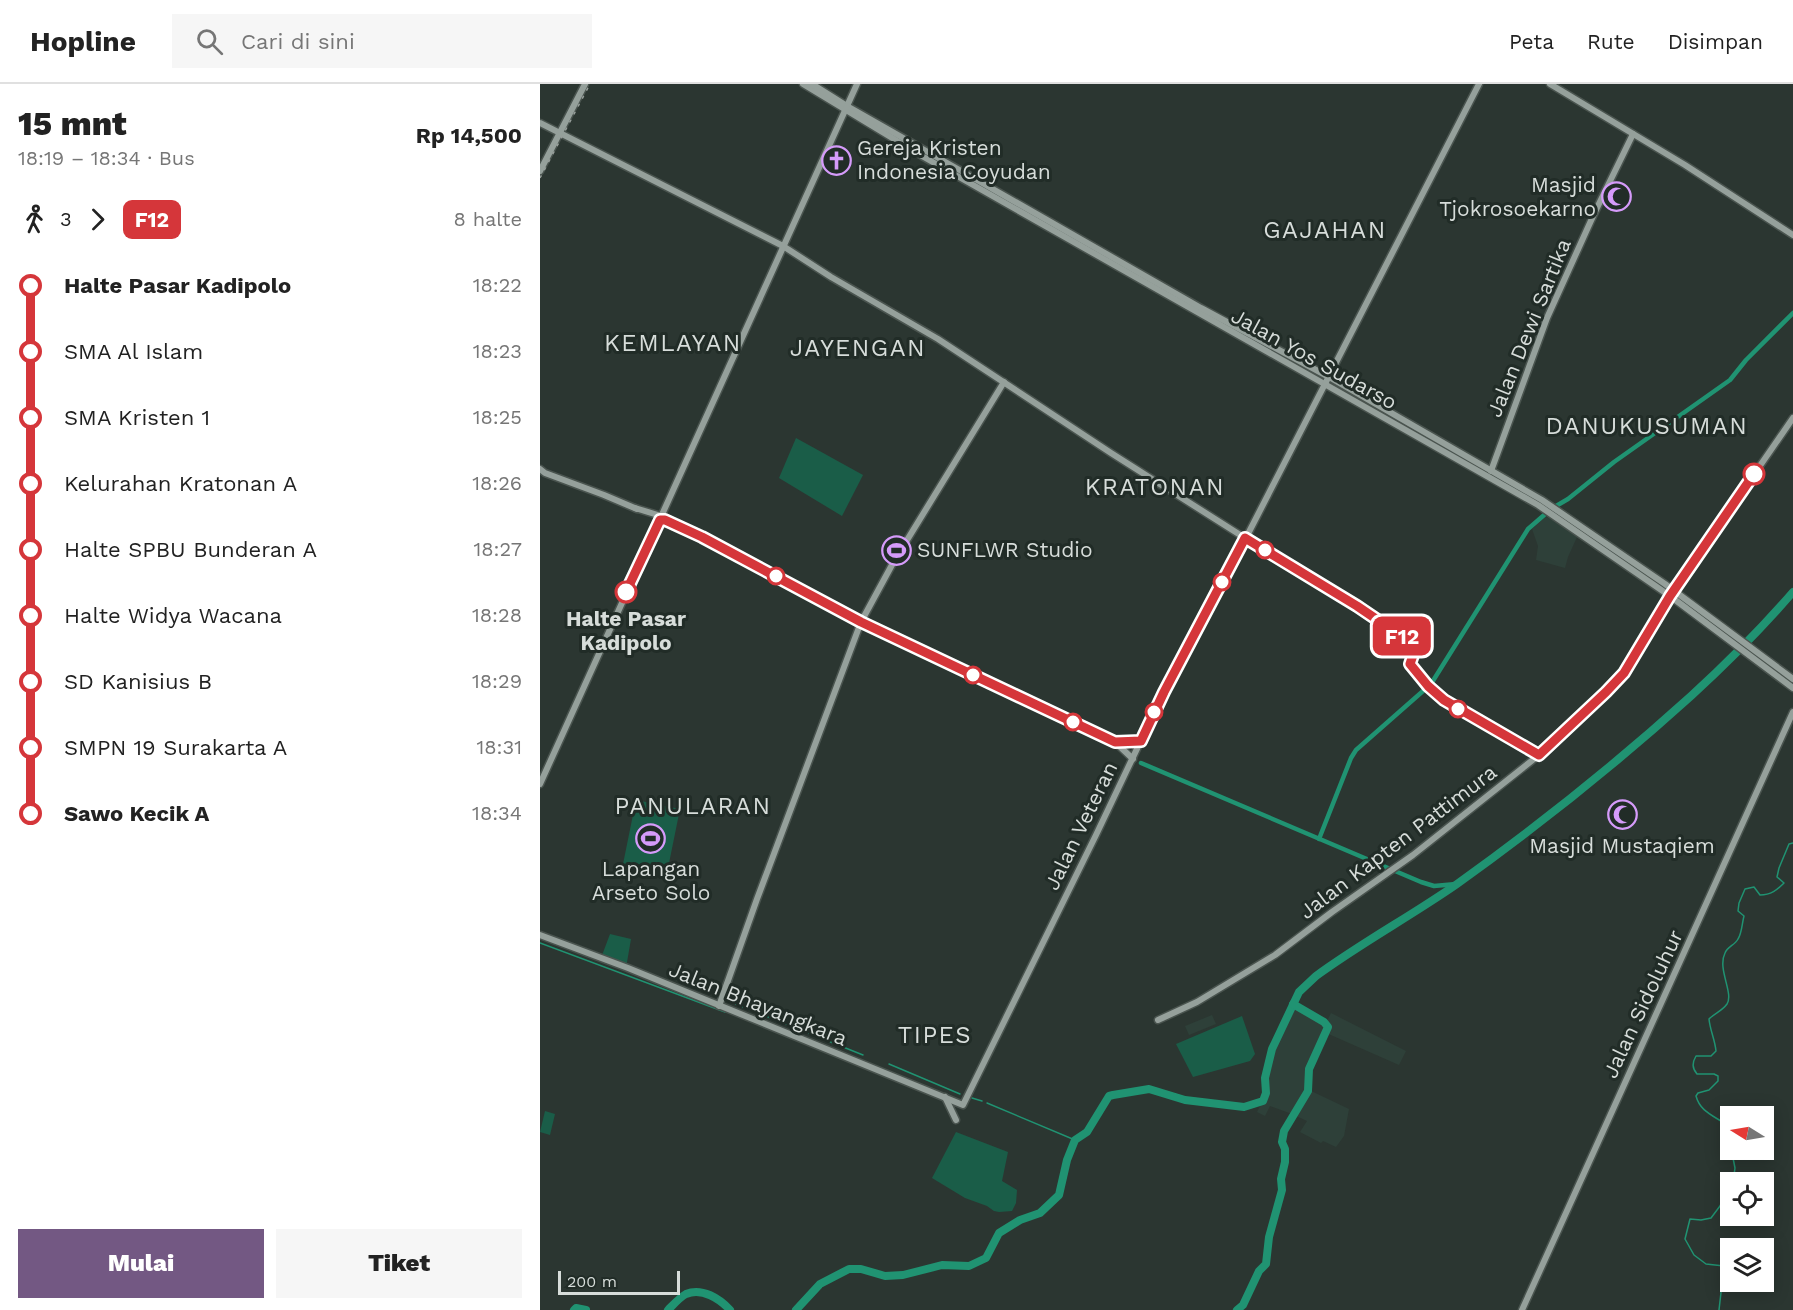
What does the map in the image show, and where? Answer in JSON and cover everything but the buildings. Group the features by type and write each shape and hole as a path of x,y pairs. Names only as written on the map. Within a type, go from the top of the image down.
{"main road":[{"path":"540,171 585,84"},
{"name":"Jalan Yos Sudarso","path":"803,84 1083,244 1328,380 1550,509"},
{"name":"Jalan Yos Sudarso","path":"812,84 846,108"},
{"path":"540,784 662,519 857,84"},
{"name":"Jalan Veteran","path":"963,1105 1164,692 1328,380 1479,84"},
{"path":"1550,84 1685,165 1793,234"},
{"path":"540,123 783,246 831,277 926,332 1245,538"},
{"name":"Jalan Dewi Sartika","path":"1491,471 1546,318 1633,134"},
{"path":"719,1006 764,879 861,622 893,563 1004,382"},
{"name":"Jalan Kapten Pattimura","path":"1158,1020 1197,1002 1275,955 1446,829 1539,755 1606,692 1627,668 1672,593 1793,418"},
{"name":"Jalan Yos Sudarso","path":"1425,437 1491,471 1729,631 1745,653 1793,688"},
{"path":"542,471 702,537 861,622 1115,742 1132,759"},
{"name":"Jalan Yos Sudarso","path":"1672,593 1734,640"},
{"path":"1734,640 1750,648 1793,679"},
{"name":"Jalan Sidoluhur","path":"1522,1310 1793,712"},
{"path":"1115,742 1141,741"},
{"name":"Jalan Bhayangkara","path":"540,935 963,1105"},
{"path":"944,1097 956,1120"}],"shaded area":[{"path":"1545,517 1550,518 1577,537 1565,568 1536,560 1538,546 1532,529"},
{"path":"1295,1004 1325,1025 1331,1013 1406,1051 1399,1065 1324,1032 1306,1072 1307,1089 1349,1109 1344,1136 1336,1147 1323,1141 1321,1143 1300,1132 1307,1121 1292,1114 1270,1106 1265,1116 1257,1112 1268,1090 1271,1057"},
{"path":"1212,1015 1216,1024 1189,1035 1185,1026"}],"green space":[{"path":"796,438 863,475 842,516 779,478"},
{"name":"Lapangan Arseto Solo","path":"636,800 680,809 667,873 623,864"},
{"path":"610,934 631,939 626,968 601,958"},
{"path":"1242,1016 1255,1054 1250,1061 1193,1077 1176,1044"},
{"path":"545,1111 555,1114 550,1135 540,1132"},
{"path":"956,1132 1008,1152 1002,1181 1017,1190 1016,1203 1012,1211 994,1211 965,1198 932,1178"}],"waterway":[{"path":"1319,839 1356,750 1431,684 1528,529 1614,462 1730,380 1746,360 1793,313"},
{"path":"796,1310 820,1284 849,1269 861,1269 885,1276 903,1275 942,1265 969,1266 986,1258 999,1233 1020,1220 1040,1213 1059,1195 1067,1160 1075,1140 1087,1132 1109,1096 1149,1089 1185,1100 1244,1107 1263,1101 1266,1093 1265,1078 1272,1049 1299,992 1333,964 1457,884 1577,793 1704,684 1793,592"},
{"path":"1141,763 1421,882 1434,886 1456,884"},
{"path":"1719,1310 1724,1266 1706,1264 1694,1255 1685,1239 1690,1219 1711,1218 1720,1206 1735,1168 1725,1141 1724,1123 1703,1109 1696,1096 1698,1093 1709,1090 1718,1081 1718,1076 1697,1074 1693,1063 1696,1056 1711,1056 1716,1051 1709,1019 1725,1006 1729,999 1723,959 1726,951 1737,941 1740,934 1744,916 1738,911 1745,889 1754,887 1760,895 1764,895 1774,892 1781,886 1784,883 1777,877 1779,868 1789,844 1793,843"},
{"path":"540,943 725,1012"},
{"path":"736,1004 863,1055"},
{"path":"1237,1310 1243,1305 1259,1271 1266,1264 1269,1237 1282,1190 1281,1179 1285,1162 1285,1149 1282,1142 1284,1131 1308,1091 1309,1069 1328,1027 1324,1022 1293,1004"},
{"path":"889,1064 960,1094"},
{"path":"972,1098 982,1101"},
{"path":"987,1103 1075,1140"},
{"path":"668,1310 684,1295 692,1292 704,1293 716,1298 730,1310"},
{"path":"574,1310 576,1308 586,1310"}],"railway":[{"path":"540,178 590,84"}],"bus line":[{"name":"F12","path":"626,592 660,520 665,520 702,537 861,622 1115,742 1141,741 1164,692 1245,538 1357,606 1416,646 1410,664 1435,693 1454,707 1539,755 1624,673 1670,596 1754,474"}],"place":[{"name":"Gereja Kristen Indonesia Coyudan","path":"836,160"},
{"name":"Masjid Tjokrosoekarno","path":"1617,197"},
{"name":"SUNFLWR Studio","path":"896,550"},
{"name":"Halte Pasar Kadipolo","path":"626,592"},
{"name":"Masjid Mustaqiem","path":"1622,815"},
{"name":"Lapangan Arseto Solo","path":"651,838"}],"district":[{"name":"GAJAHAN","path":"1325,230"},
{"name":"KEMLAYAN","path":"673,343"},
{"name":"JAYENGAN","path":"858,348"},
{"name":"DANUKUSUMAN","path":"1647,426"},
{"name":"KRATONAN","path":"1155,487"},
{"name":"PANULARAN","path":"693,806"},
{"name":"TIPES","path":"935,1035"}]}
